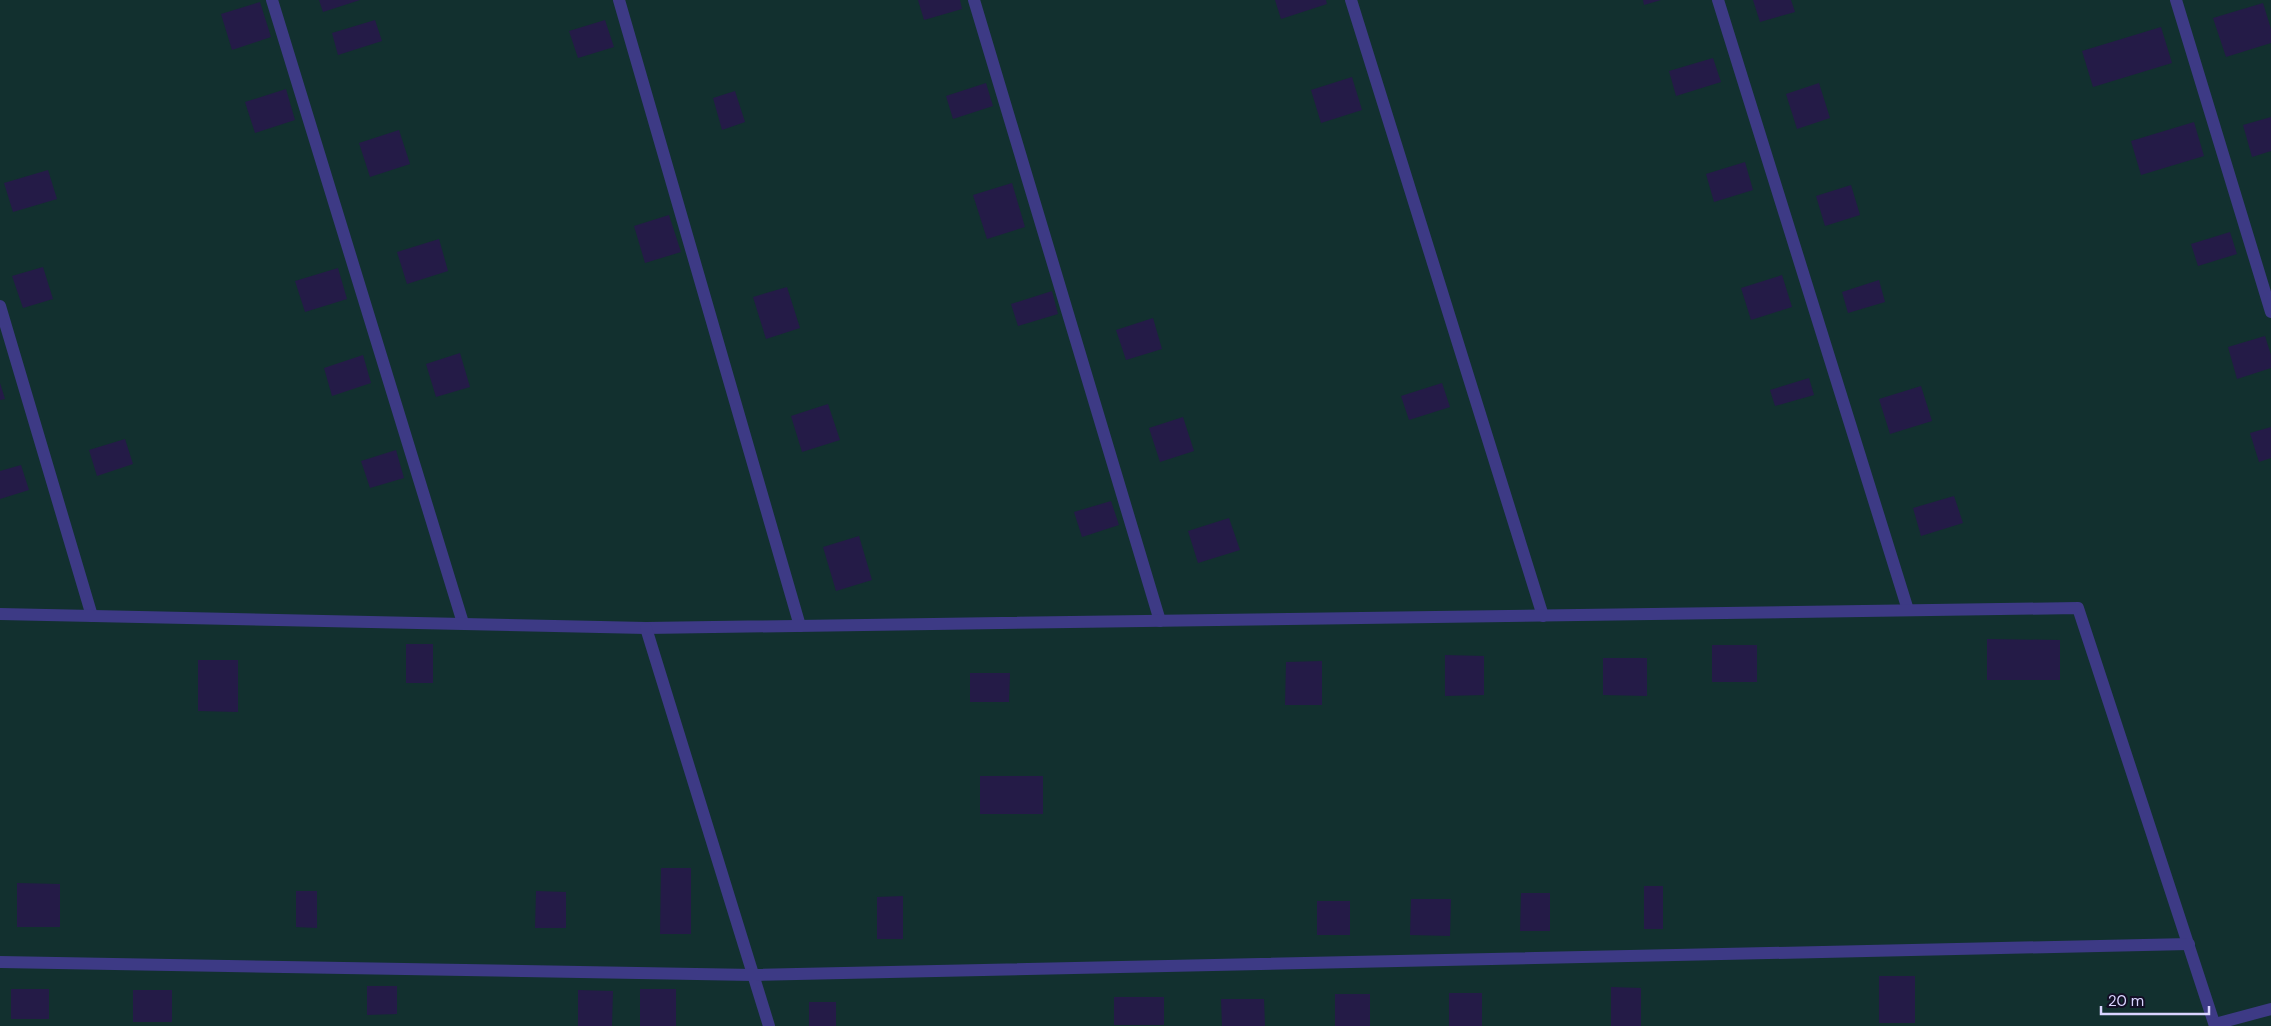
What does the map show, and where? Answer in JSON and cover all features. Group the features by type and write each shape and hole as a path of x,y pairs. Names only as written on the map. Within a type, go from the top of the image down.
{"lane":[{"path":"272,0 463,624"},
{"path":"619,0 800,626"},
{"path":"974,0 1160,621"},
{"path":"1351,0 1543,616"},
{"path":"1718,0 1908,610"},
{"path":"2176,0 2271,312"},
{"path":"0,306 92,616"},
{"path":"0,614 646,628 2078,608 2215,1025 2271,1009"},
{"path":"646,628 769,1026"},
{"path":"0,962 754,975 2189,944"}],"green space":[{"path":"0,0 2271,0 2271,1026 0,1026"}],"building":[{"path":"319,0 360,0 323,12"},
{"path":"918,0 960,0 962,9 924,20"},
{"path":"1275,0 1326,0 1327,4 1281,19"},
{"path":"1643,0 1661,0 1644,5"},
{"path":"1753,0 1791,0 1795,12 1760,22"},
{"path":"260,2 271,37 232,50 221,14"},
{"path":"2263,3 2271,29 2271,43 2226,57 2213,18"},
{"path":"375,20 382,41 338,55 332,33"},
{"path":"605,20 614,47 578,58 569,31"},
{"path":"2161,27 2172,63 2093,87 2082,51"},
{"path":"1713,58 1721,82 1676,96 1669,71"},
{"path":"1352,77 1362,110 1321,123 1311,90"},
{"path":"986,83 993,106 953,119 946,96"},
{"path":"1819,83 1830,118 1797,129 1786,94"},
{"path":"286,89 295,120 255,133 245,102"},
{"path":"735,91 745,122 722,130 713,98"},
{"path":"2271,117 2271,151 2252,157 2243,125"},
{"path":"2194,122 2204,156 2141,175 2131,141"},
{"path":"399,130 410,164 370,177 359,143"},
{"path":"1745,162 1753,190 1714,202 1706,174"},
{"path":"48,170 57,199 13,212 4,183"},
{"path":"1012,183 1025,227 987,239 973,195"},
{"path":"1851,185 1860,215 1825,226 1816,196"},
{"path":"669,215 681,252 645,263 634,226"},
{"path":"2230,232 2237,254 2198,266 2191,244"},
{"path":"439,239 448,271 407,284 397,252"},
{"path":"43,267 53,299 23,308 12,276"},
{"path":"338,268 347,299 305,312 295,281"},
{"path":"1782,275 1792,307 1751,320 1741,288"},
{"path":"1879,280 1885,302 1848,313 1842,292"},
{"path":"787,287 800,328 766,339 753,297"},
{"path":"1052,291 1058,314 1018,326 1011,304"},
{"path":"1153,318 1162,349 1126,360 1116,330"},
{"path":"2265,336 2271,355 2271,368 2237,379 2228,347"},
{"path":"460,353 470,387 436,397 426,364"},
{"path":"363,355 371,383 332,396 324,368"},
{"path":"1809,378 1814,395 1775,406 1770,390"},
{"path":"0,383 5,399 0,400"},
{"path":"1442,383 1450,407 1409,420 1401,396"},
{"path":"1921,386 1932,421 1890,434 1879,399"},
{"path":"828,404 840,440 802,452 791,416"},
{"path":"1183,417 1194,451 1160,462 1149,428"},
{"path":"2271,427 2271,458 2259,462 2250,433"},
{"path":"125,439 133,464 97,476 89,450"},
{"path":"396,450 404,478 370,488 361,461"},
{"path":"21,465 29,490 0,499 0,471"},
{"path":"1954,496 1963,523 1921,536 1913,508"},
{"path":"1111,501 1119,525 1082,537 1074,512"},
{"path":"1229,518 1240,550 1198,563 1188,531"},
{"path":"859,536 872,580 836,591 823,547"},
{"path":"1987,639 2060,640 2060,680 1987,680"},
{"path":"406,644 433,644 433,683 406,683"},
{"path":"1712,645 1757,645 1757,682 1712,682"},
{"path":"1445,655 1484,656 1484,695 1445,696"},
{"path":"1603,658 1647,658 1647,696 1603,695"},
{"path":"198,660 238,660 238,712 198,711"},
{"path":"1322,661 1322,705 1285,705 1286,662"},
{"path":"970,673 1010,673 1009,702 970,702"},
{"path":"980,776 1043,776 1043,814 980,814"},
{"path":"661,868 691,868 691,934 660,934"},
{"path":"17,883 60,884 60,927 17,927"},
{"path":"1644,886 1663,886 1663,929 1644,929"},
{"path":"296,891 317,891 317,928 296,927"},
{"path":"536,891 566,892 566,928 535,928"},
{"path":"1521,893 1550,893 1550,931 1520,931"},
{"path":"903,896 903,939 877,939 877,897"},
{"path":"1411,899 1451,899 1450,936 1410,935"},
{"path":"1317,901 1350,901 1350,935 1317,935"},
{"path":"1879,976 1915,976 1915,1023 1879,1023"},
{"path":"367,986 397,986 397,1014 367,1015"},
{"path":"1611,987 1641,988 1641,1026 1611,1026"},
{"path":"11,989 49,989 49,1019 11,1019"},
{"path":"640,989 676,989 676,1026 640,1026"},
{"path":"133,990 172,990 172,1022 133,1022"},
{"path":"578,990 613,991 612,1026 578,1026"},
{"path":"1449,993 1482,993 1482,1026 1449,1026"},
{"path":"1335,994 1370,994 1370,1026 1335,1026"},
{"path":"1114,997 1164,997 1164,1025 1114,1025"},
{"path":"1221,999 1264,999 1265,1026 1222,1026"},
{"path":"809,1002 836,1002 836,1026 809,1026"}]}
